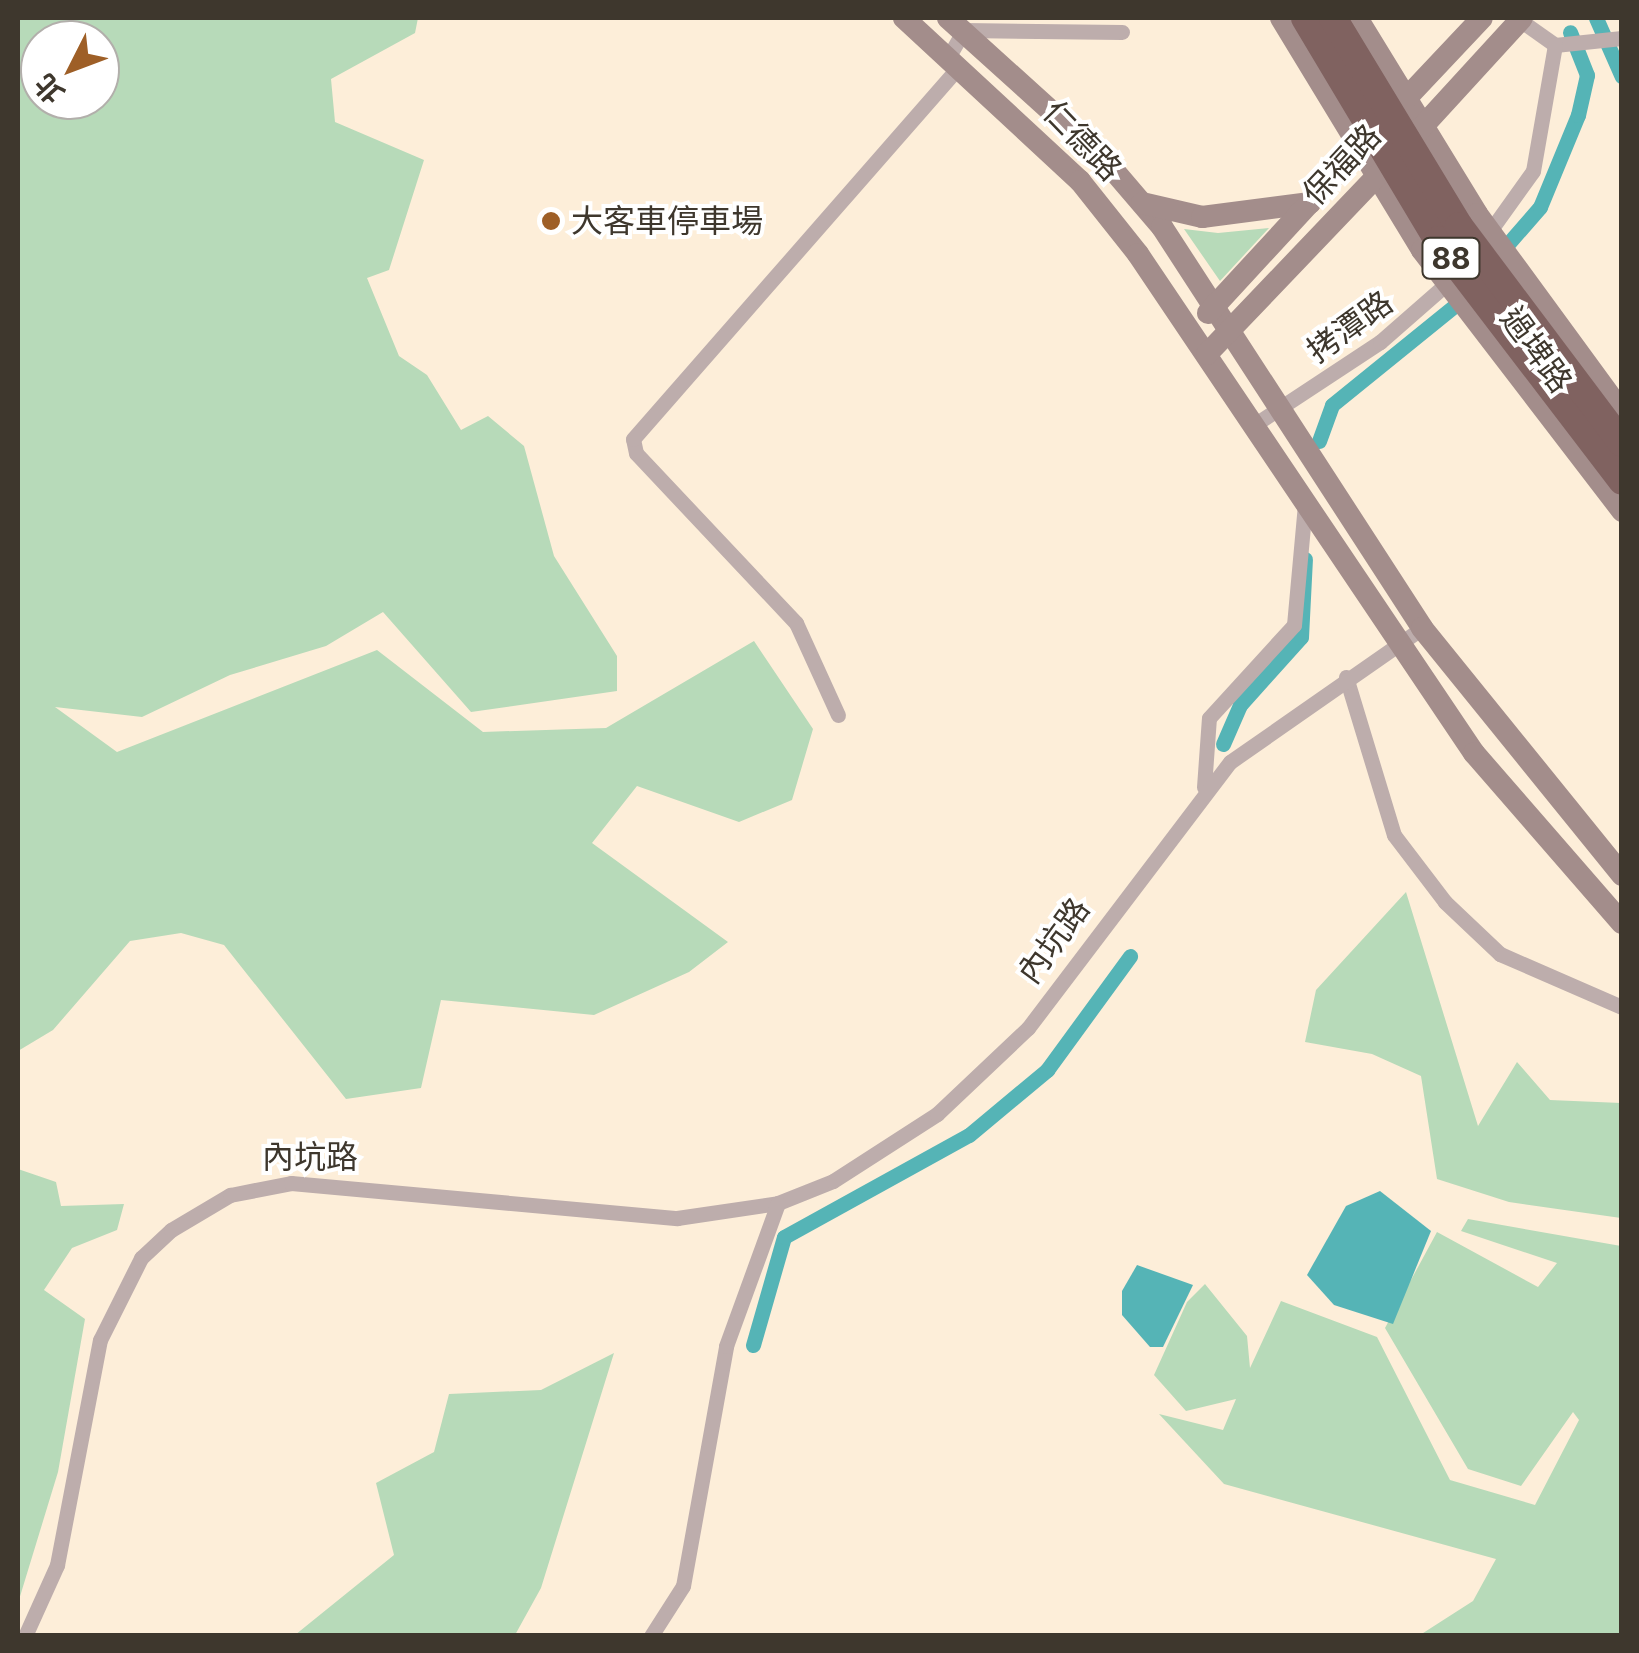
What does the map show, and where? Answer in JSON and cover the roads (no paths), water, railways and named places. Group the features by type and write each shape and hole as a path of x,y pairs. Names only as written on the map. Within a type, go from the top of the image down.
{"highway":[{"name":"88","path":"1305,18 1438,240 1622,481"},
{"name":"88","path":"1333,18 1459,226 1622,442"}],"street":[{"name":"仁德路","path":"904,18 1080,181 1192,330"},
{"name":"過埤路","path":"1281,18 1359,150 1450,288 1622,511"},
{"name":"過埤路","path":"1358,18 1493,236 1622,412"},
{"name":"保福路","path":"1192,330 1482,18"},
{"path":"1519,18 1560,45 1620,38"},
{"name":"保福路","path":"1207,354 1423,126 1519,18"},
{"name":"仁德路","path":"957,22 1141,203 1215,305"},
{"path":"838,715 796,623 636,453 634,439 954,61 957,22 1122,32"},
{"name":"拷潭路","path":"1254,425 1450,288 1493,236 1533,170 1560,45"},
{"path":"1141,203 1202,217 1310,203"},
{"path":"1215,305 1422,628 1622,874"},
{"path":"1192,330 1397,646 1474,753 1622,922"},
{"path":"1204,787 1209,718 1294,625 1305,503"},
{"name":"內坑路","path":"25,1636 58,1565 100,1340 118,1294 141,1258 206,1207 290,1183 677,1218 778,1203 875,1158 990,1066 1057,996 1204,787 1346,677 1422,628"},
{"path":"1346,677 1394,835 1445,902 1500,954 1622,1007"},
{"path":"652,1636 683,1586 726,1346 778,1203"}],"water":[{"path":"1380,1191 1431,1231 1393,1324 1334,1305 1307,1275 1346,1206"},
{"path":"1137,1265 1193,1285 1163,1347 1150,1347 1122,1315 1122,1291"}],"waterway":[{"path":"1596,18 1622,77"},
{"path":"1500,253 1540,207 1578,115 1587,75 1570,32"},
{"path":"1319,441 1332,405 1464,298"},
{"path":"1223,744 1240,705 1301,637 1305,559"},
{"path":"753,1345 784,1237 969,1135 1047,1070 1130,956"}],"place":[{"name":"大客車停車場","path":"551,221"}]}
